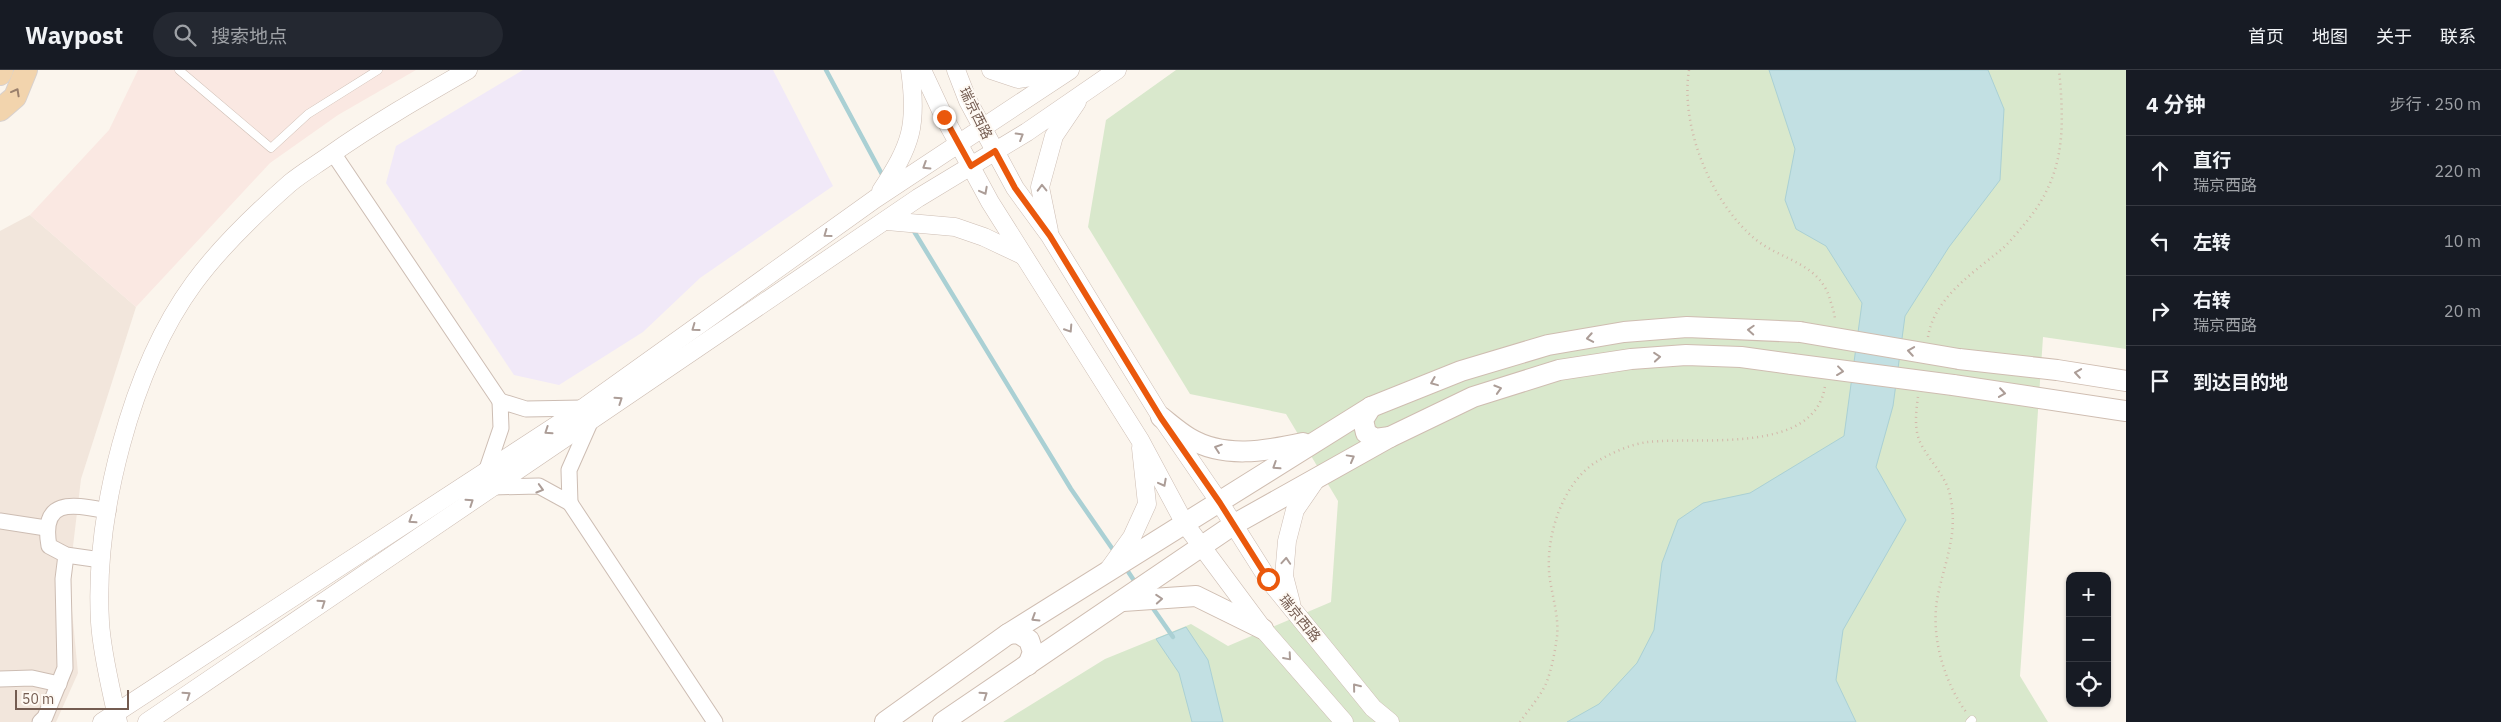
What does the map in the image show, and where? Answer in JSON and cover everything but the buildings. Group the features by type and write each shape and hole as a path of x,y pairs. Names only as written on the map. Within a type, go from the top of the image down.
{"main road":[{"path":"0,74 2,70"},
{"path":"0,110 15,96 26,70"},
{"path":"885,722 1008,634 1371,407 1462,371 1548,345 1624,332 1687,327 1800,332 1959,359 2057,370 2126,381"},
{"path":"943,722 1233,525 1318,476 1390,437 1473,397 1559,370 1631,359 1686,355 1741,357 1954,385 2126,411"},
{"path":"1371,407 1363,420 1366,433 1375,439 1390,437"},
{"path":"1161,418 1191,439 1230,452 1274,449 1317,439"},
{"path":"1123,601 1196,596 1263,629"},
{"path":"1008,634 1018,633 1029,640 1033,652 1028,665"}],"street":[{"path":"468,70 371,126 292,182 246,224 194,283 158,344 127,423 112,486 101,560 100,621 112,719 489,480 539,486 570,503 715,722"},
{"path":"904,170 912,132 914,95 910,70"},
{"name":"瑞京西路","path":"922,70 958,144 1022,256 1140,440 1185,524 1263,629 1344,722"},
{"name":"瑞京西路","path":"956,70 968,101 1015,188 1050,236 1161,418 1220,503 1268,579 1373,708 1390,722"},
{"path":"990,70 1018,79 1069,71"},
{"path":"147,722 489,480 588,413 882,224 918,198 995,151 1117,70"},
{"path":"570,503 569,470 588,413 871,202 904,170 958,144 1069,71"},
{"path":"1050,236 1040,187 1054,136 1084,92"},
{"path":"333,153 500,401 501,428 489,480"},
{"path":"882,224 955,226 984,237 1022,256"},
{"path":"500,401 526,409 588,413"},
{"path":"1106,573 1132,538 1147,504 1140,440"},
{"path":"1292,608 1284,576 1287,541 1295,510 1318,476"},
{"path":"101,560 66,555 49,546 46,528 54,511 71,505 108,511"},
{"path":"0,521 46,528"},
{"path":"40,722 45,716 65,668 63,579 66,555"},
{"path":"0,679 32,678 59,684"}],"lane":[{"path":"179,70 271,148 308,114 378,70"}],"path":[{"path":"1689,70 1688,102 1694,139 1707,176 1736,220 1756,240 1821,279 1830,297 1835,318 1834,327"},
{"path":"1520,722 1547,682 1557,635 1556,607 1550,579 1549,546 1555,521 1572,487 1594,463 1624,448 1648,442 1719,442 1759,436 1796,426 1814,413 1823,398 1826,381"}],"shaded area":[{"path":"138,70 416,70 338,115 270,163 136,307 30,215 109,130"},
{"path":"523,70 773,70 833,186 700,278 643,332 559,385 514,375 386,183 396,146"},
{"path":"30,215 136,307 81,479 69,580 78,673 56,722 0,722 0,231"}],"green space":[{"path":"1176,70 2126,70 2126,349 2043,337 2020,676 2048,722 1003,722 1105,659 1191,624 1228,646 1331,602 1338,501 1286,414 1190,394 1088,227 1106,120"}],"water":[{"path":"1769,70 1988,70 2004,109 2000,180 1949,247 1905,316 1893,406 1876,467 1906,520 1843,630 1836,680 1856,722 1567,722 1599,704 1637,663 1654,630 1662,563 1678,520 1703,503 1750,493 1844,436 1862,303 1826,246 1796,229 1785,200 1795,149"},
{"path":"1186,627 1208,660 1223,722 1192,722 1179,673 1156,639"}],"waterway":[{"path":"826,70 884,178"},
{"path":"912,228 1071,489 1116,554"},
{"path":"1125,567 1137,585"},
{"path":"1150,604 1173,637"}],"route":[{"path":"944,117 971,166 995,151 1015,188 1050,236 1161,418 1220,503 1268,579"}]}
